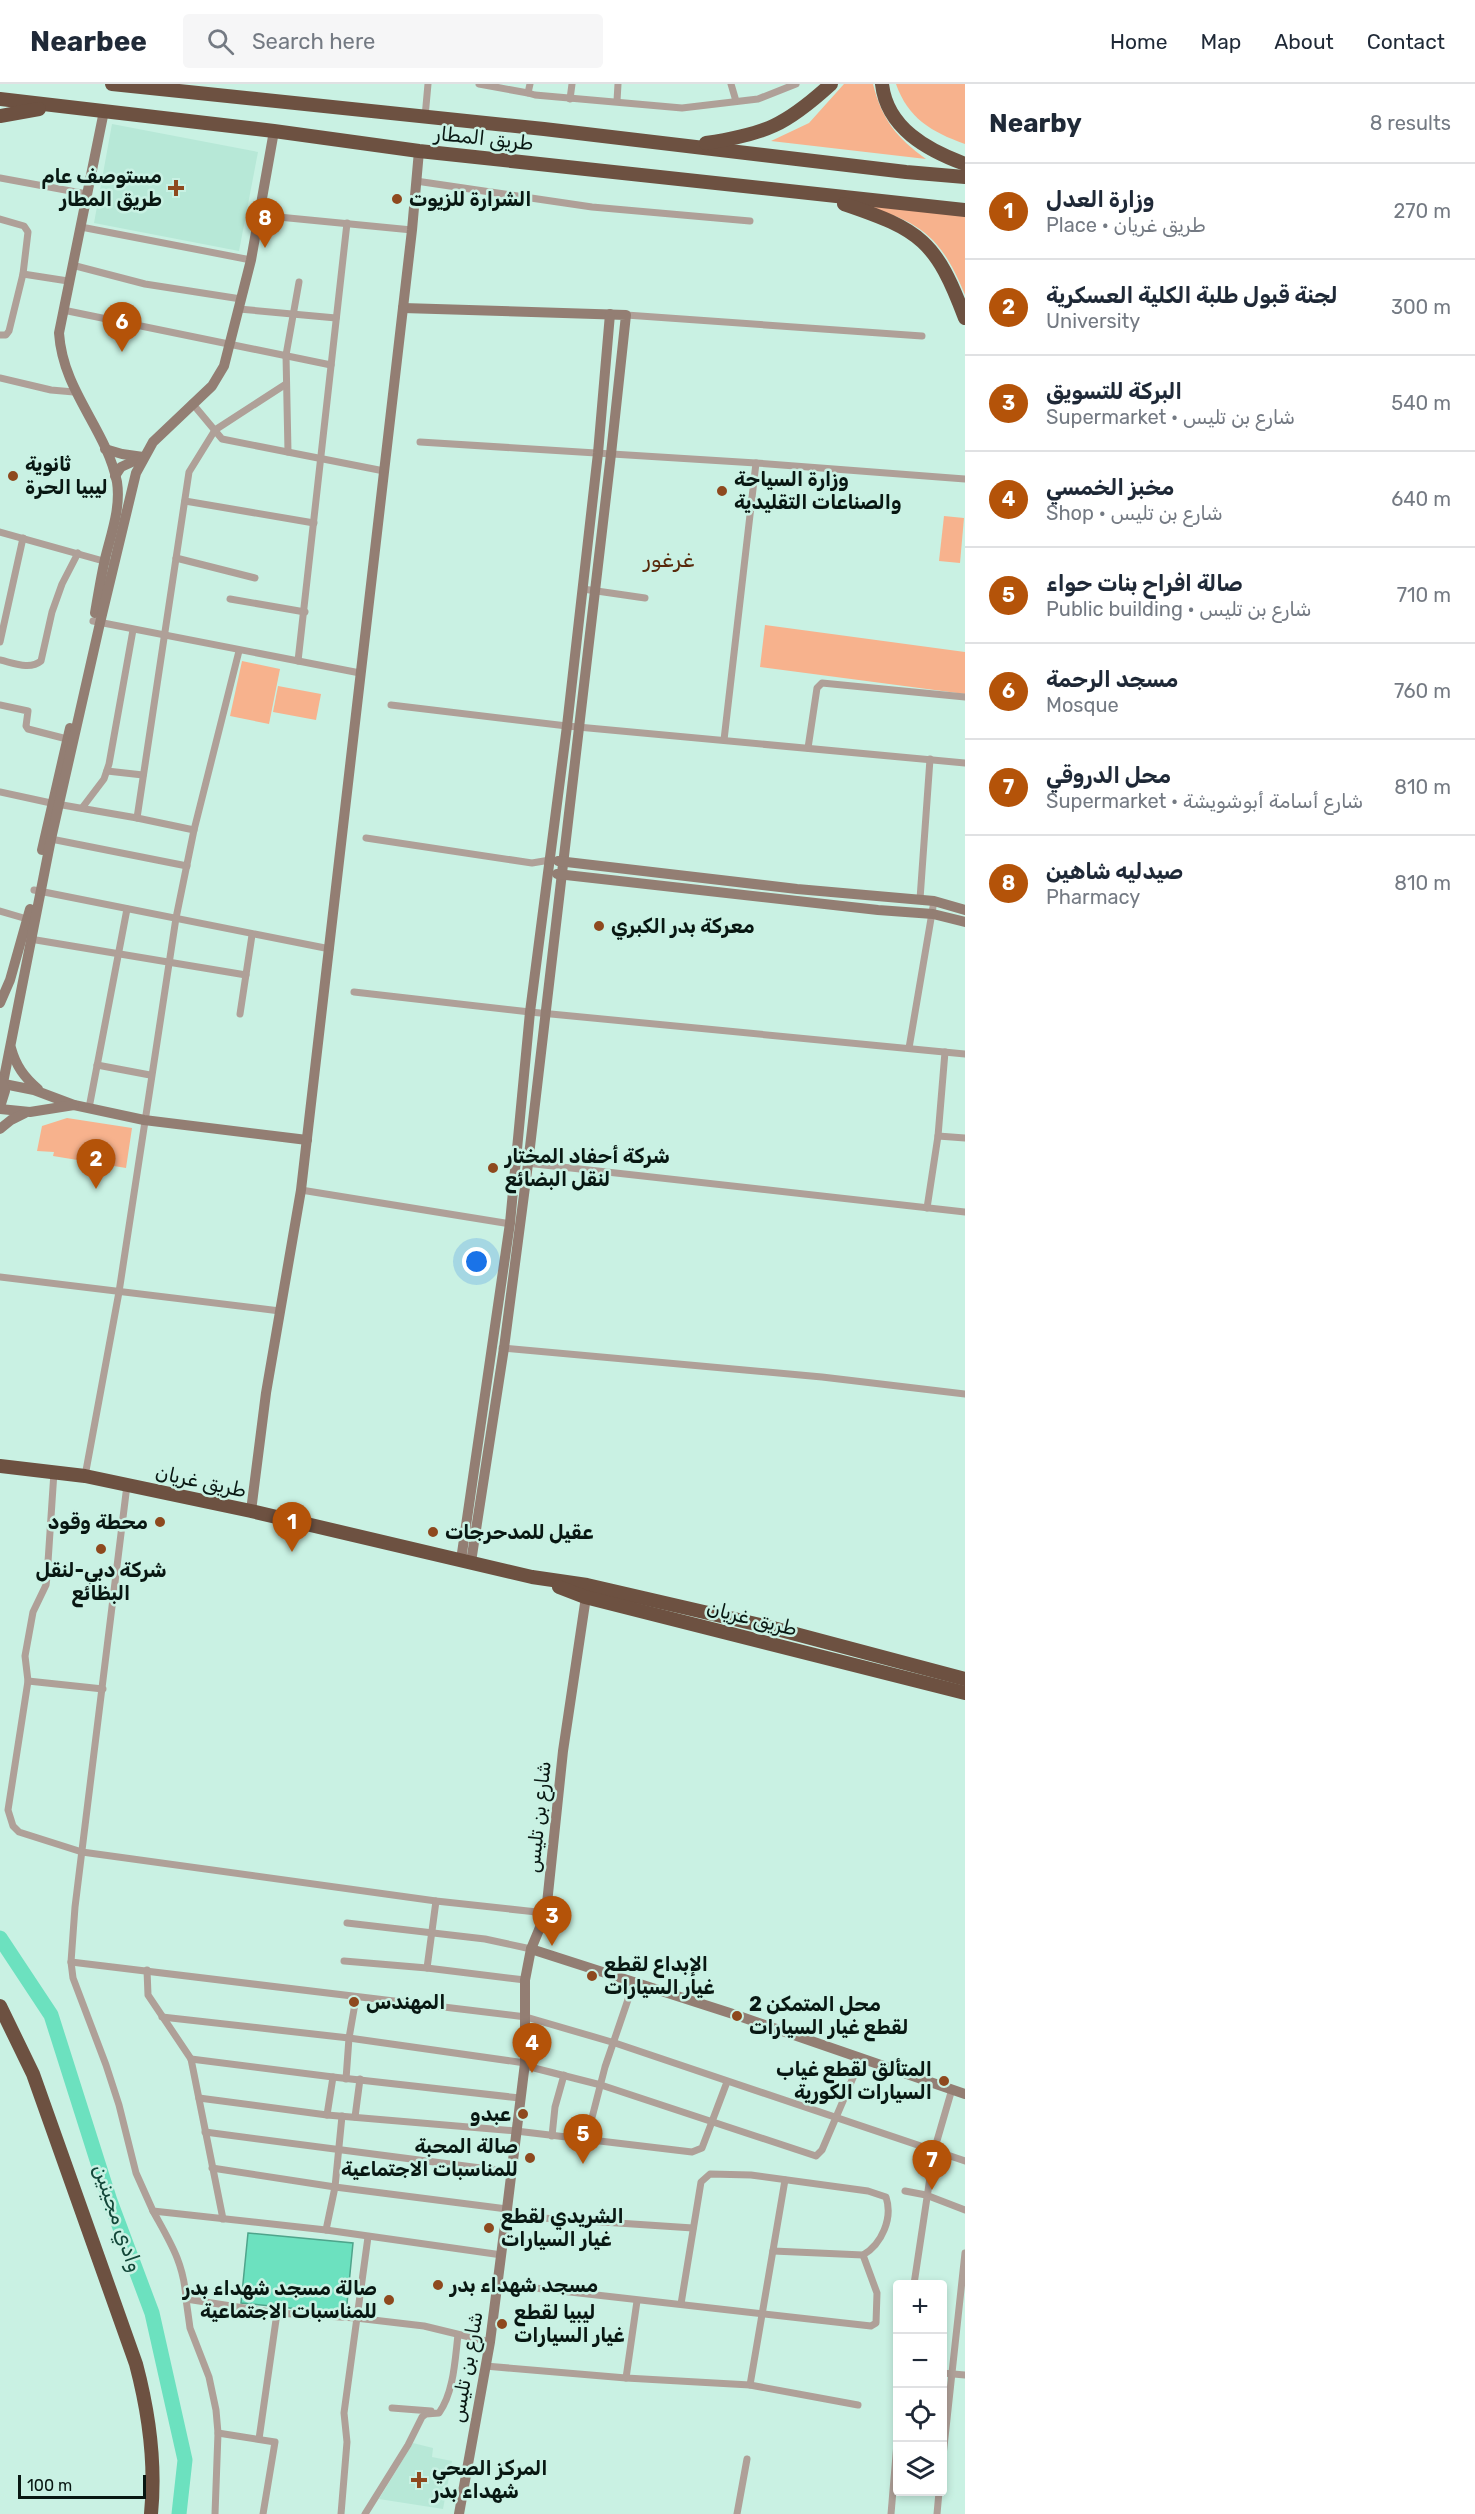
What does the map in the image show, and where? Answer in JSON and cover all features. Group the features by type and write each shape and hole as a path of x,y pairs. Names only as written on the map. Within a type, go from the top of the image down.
{"highway":[{"name":"طريق المطار","path":"112,84 965,177"},
{"path":"686,146 736,139 779,124 801,111 831,84"},
{"path":"882,84 883,96 896,120 913,138 943,156 965,164"},
{"name":"طريق المطار","path":"0,99 274,131 418,151 965,210"},
{"path":"0,116 56,107"},
{"path":"819,195 885,218 916,236 943,266 965,318"},
{"name":"طريق غريان","path":"0,1466 86,1476 251,1511 466,1561 965,1693"},
{"name":"طريق غريان","path":"586,1591 773,1628 965,1678"},
{"path":"0,2006 33,2074 136,2364 146,2405 152,2448 151,2514"}],"street":[{"path":"424,117 426,84"},
{"path":"479,84 570,99 682,108 765,97 796,84"},
{"path":"528,93 530,84"},
{"path":"570,99 572,84"},
{"path":"616,101 618,84"},
{"path":"731,84 736,101"},
{"path":"30,1112 0,1108 5,1098 2,1082 37,891 109,562 117,507 115,476 105,449 74,392 60,350 59,333 104,111"},
{"path":"109,562 143,457 153,442 212,386 224,366 251,260 274,131"},
{"path":"251,1511 280,1311 301,1190 412,230 418,151"},
{"path":"0,178 87,194"},
{"path":"416,181 592,207 750,221"},
{"path":"258,215 412,230"},
{"path":"0,219 27,229 23,274 9,331 6,335 0,335"},
{"path":"298,661 347,223"},
{"path":"81,227 251,260"},
{"path":"72,265 240,304 293,314 336,318"},
{"path":"23,274 68,281"},
{"path":"288,452 286,355 299,282"},
{"path":"403,308 610,314 922,336"},
{"path":"63,310 331,365"},
{"path":"515,1224 516,1163 530,1012 583,589 610,314"},
{"path":"466,1561 515,1224 528,1164 626,315"},
{"path":"0,378 51,390 74,392"},
{"path":"137,818 189,472 215,430 286,384"},
{"path":"192,403 222,439 384,471"},
{"path":"420,442 756,463 965,479"},
{"path":"105,449 143,457"},
{"path":"115,476 121,467 143,457"},
{"path":"724,741 756,463"},
{"path":"185,501 315,523"},
{"path":"591,516 604,516"},
{"path":"0,532 109,562"},
{"path":"0,642 24,537"},
{"path":"0,660 35,665 41,660 52,612 62,584 78,553"},
{"path":"176,558 255,578"},
{"path":"583,589 645,598"},
{"path":"230,599 305,612"},
{"path":"96,622 360,673"},
{"path":"1,999 10,980 51,839 67,739 96,622"},
{"path":"82,808 104,779 107,771 134,630"},
{"path":"86,1476 118,1292 176,918 194,830 239,651"},
{"path":"574,661 587,662"},
{"path":"808,748 817,688 822,683 965,697"},
{"path":"0,705 28,711 26,726 28,729 67,739"},
{"path":"391,705 567,726 965,763"},
{"path":"920,899 930,759"},
{"path":"107,771 143,776"},
{"path":"0,792 194,830"},
{"path":"366,838 532,863 550,860 758,890 796,900 933,914 965,922"},
{"path":"51,839 187,866"},
{"path":"532,863 548,873 562,875 758,890 797,889 920,899 965,910"},
{"path":"796,900 797,889"},
{"path":"37,891 330,949"},
{"path":"909,1048 934,901"},
{"path":"89,1108 127,909"},
{"path":"0,911 27,919"},
{"path":"240,1014 252,935"},
{"path":"30,939 246,975"},
{"path":"354,992 530,1012 965,1054"},
{"path":"10,1044 15,1062 22,1074 43,1093"},
{"path":"927,1208 938,1136 945,1052"},
{"path":"97,1065 150,1076"},
{"path":"2,1082 19,1085 74,1105 144,1120 307,1140"},
{"path":"0,1129 11,1120 30,1112 74,1105"},
{"path":"938,1136 965,1138"},
{"path":"516,1163 965,1212"},
{"path":"301,1190 515,1224"},
{"path":"0,1277 280,1311"},
{"path":"498,1348 822,1377 965,1394"},
{"path":"54,1472 46,1585 33,1612 25,1656 28,1681 8,1810 9,1818 19,1832 82,1852 436,1901 546,1913"},
{"path":"127,1485 70,1962 73,1978 95,2031 116,2095 136,2173 153,2211 180,2260 185,2278 190,2328 211,2385 218,2433 215,2514"},
{"name":"شارع بن تليس","path":"459,2514 490,2342 502,2255 525,2063 525,1980 531,1949 546,1913 563,1751 586,1591"},
{"path":"28,1681 103,1689"},
{"path":"427,1968 436,1901"},
{"path":"347,1923 485,1939 531,1949 965,2094"},
{"path":"344,1961 525,1980"},
{"path":"70,1962 526,2017 615,2043 965,2161"},
{"path":"147,1970 148,1995 191,2059 223,2219"},
{"path":"586,2141 601,2085 634,1982"},
{"path":"346,2079 349,2038 356,1998"},
{"path":"162,2017 349,2038 525,2063 530,2067 601,2085 712,2124 816,2156 822,2150 861,2059"},
{"path":"191,2059 520,2098"},
{"path":"552,2136 555,2107 564,2075"},
{"path":"327,2115 333,2077"},
{"path":"355,2117 360,2079"},
{"path":"199,2098 327,2115 516,2131 692,2152 702,2148 727,2082"},
{"path":"915,2280 933,2151 952,2089"},
{"path":"326,2230 335,2187 342,2116"},
{"path":"205,2132 511,2172"},
{"path":"212,2168 335,2187 507,2209"},
{"path":"681,2304 701,2182 710,2174 751,2175 868,2191 886,2197 889,2208 884,2229 875,2246 863,2255 773,2251"},
{"path":"750,2385 785,2180"},
{"path":"905,2192 926,2195 965,2210"},
{"path":"153,2211 326,2230 502,2255"},
{"path":"542,2218 693,2228"},
{"path":"342,2514 347,2442 344,2413 368,2237"},
{"path":"945,2442 965,2253"},
{"path":"517,2286 866,2326 876,2323 877,2293 863,2255"},
{"path":"186,2299 277,2313 356,2318 424,2326 490,2342"},
{"path":"626,2378 637,2301"},
{"path":"259,2439 277,2313"},
{"path":"440,2412 449,2388 458,2335"},
{"path":"485,2366 626,2378 750,2385 858,2405"},
{"path":"947,2373 965,2375"},
{"path":"392,2408 440,2412"},
{"path":"365,2514 408,2445 422,2417 426,2414 440,2412"},
{"path":"218,2433 275,2442 262,2514"},
{"path":"891,2514 896,2442"},
{"path":"737,2514 747,2459"},
{"path":"937,2514 939,2496"}],"shaded area":[{"path":"844,84 873,84 881,108 892,127 926,159 771,141 809,123"},
{"path":"896,84 965,84 965,144 931,129 922,122 907,106"},
{"name":"مستوصف عام طريق المطار","path":"112,124 258,152 239,251 94,223"},
{"path":"853,202 965,216 965,295 946,256 923,232 894,216"},
{"path":"944,516 964,518 960,563 939,561"},
{"path":"765,625 965,652 965,694 760,667"},
{"path":"242,661 280,669 269,724 230,716"},
{"path":"278,686 321,694 316,720 273,712"},
{"path":"67,1118 132,1128 126,1168 53,1156 54,1152 37,1151 42,1126"},
{"path":"248,2233 353,2243 346,2314 241,2303"},
{"name":"المركز الصحي شهداء بدر","path":"413,2443 433,2448 432,2457 452,2461 443,2509 379,2499"}],"waterway":[{"name":"وادي مجينين","path":"0,1938 51,2015 110,2201 152,2313 185,2460 179,2514"}],"place":[{"name":"مستوصف عام طريق المطار","path":"176,188"},
{"name":"الشرارة للزيوت","path":"397,199"},
{"name":"صيدليه شاهين","path":"265,248"},
{"name":"مسجد الرحمة","path":"122,352"},
{"name":"ثانوية ليبيا الحرة","path":"13,476"},
{"name":"وزارة السياحة والصناعات التقليدية","path":"722,491"},
{"name":"معركة بدر الكبري","path":"599,926"},
{"name":"شركة أحفاد المختار لنقل البضائع","path":"493,1168"},
{"name":"لجنة قبول طلبة الكلية العسكرية","path":"96,1189"},
{"name":"محطة وقود","path":"160,1522"},
{"name":"عقيل للمدحرجات","path":"433,1532"},
{"name":"شركة دبي-لنقل البظائع","path":"101,1549"},
{"name":"وزارة العدل","path":"292,1552"},
{"name":"البركة للتسويق","path":"552,1946"},
{"name":"الإبداع لقطع غيار السيارات","path":"592,1976"},
{"name":"المهندس","path":"354,2002"},
{"name":"محل المتمكن 2 لقطع غيار السيارات","path":"737,2016"},
{"name":"مخبز الخمسي","path":"532,2073"},
{"name":"المتألق لقطع غياب السيارات الكورية","path":"944,2081"},
{"name":"عبدو","path":"523,2114"},
{"name":"صالة المحبة للمناسبات الاجتماعية","path":"530,2158"},
{"name":"صالة افراح بنات حواء","path":"583,2164"},
{"name":"محل الدروقي","path":"932,2190"},
{"name":"الشريدي لقطع غيار السيارات","path":"489,2228"},
{"name":"مسجد شهداء بدر","path":"438,2285"},
{"name":"صالة مسجد شهداء بدر للمناسبات الاجتماعية","path":"389,2300"},
{"name":"ليبيا لقطع غيار السيارات","path":"502,2324"},
{"name":"المركز الصحي شهداء بدر","path":"419,2480"}],"district":[{"name":"غرغور","path":"669,559"}]}
